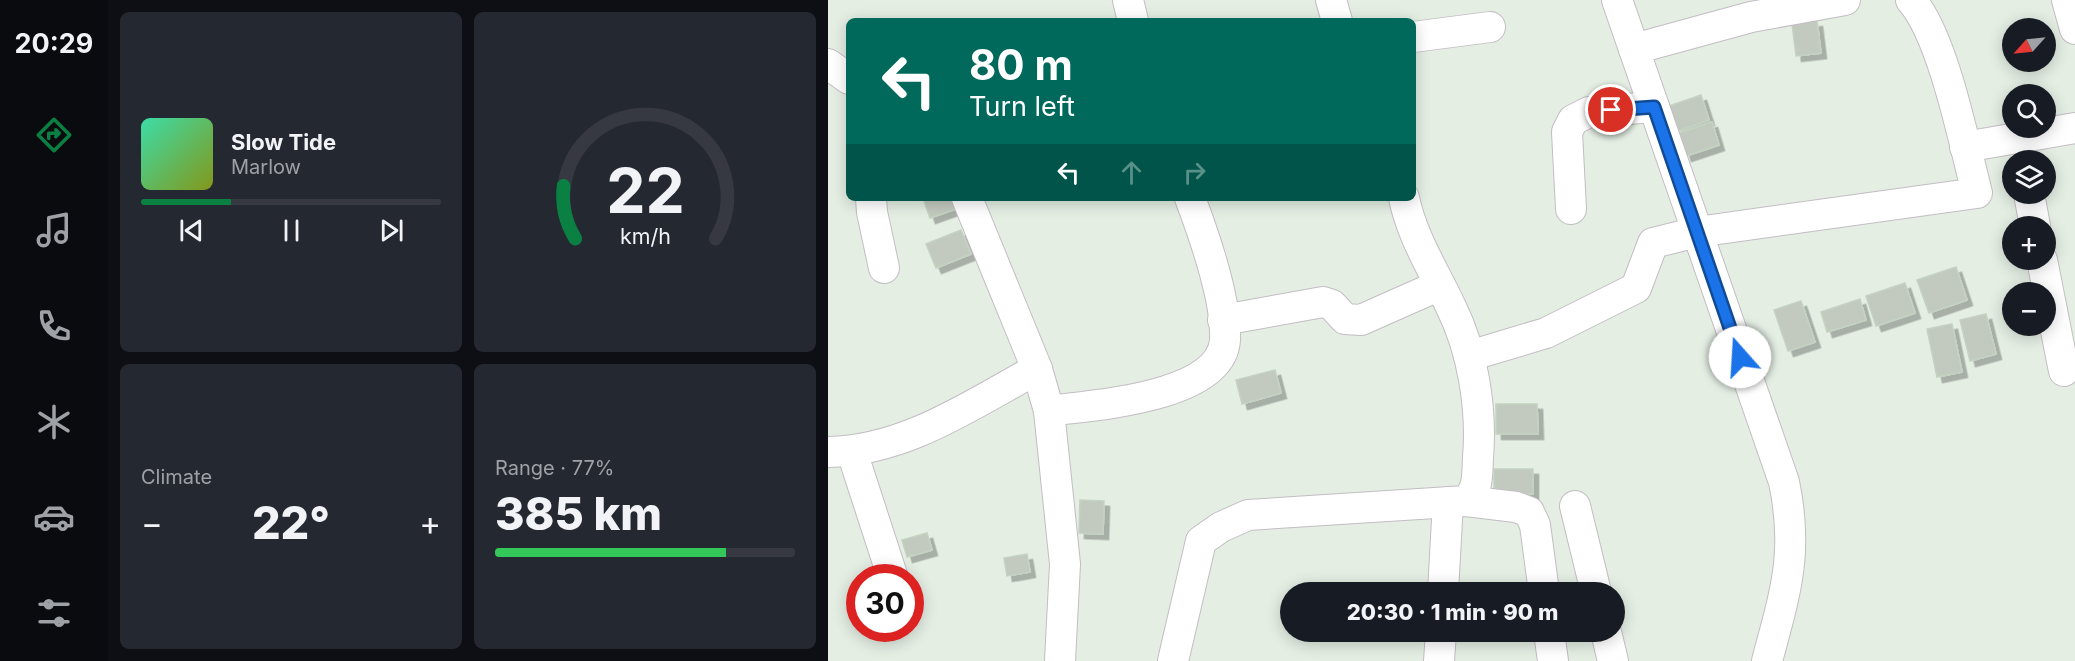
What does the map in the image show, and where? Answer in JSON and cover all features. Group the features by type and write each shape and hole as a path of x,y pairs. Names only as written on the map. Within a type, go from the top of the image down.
{"street":[{"path":"1128,0 1132,18"},
{"path":"1331,0 1336,18"},
{"path":"1617,0 1784,482 1790,515 1789,578 1767,661"},
{"path":"1634,49 1751,17 1845,0"},
{"path":"1469,356 1546,333 1636,288 1653,243 1697,232 1977,193 1940,61 1923,13 1911,0"},
{"path":"2067,0 2075,29"},
{"path":"1416,37 1490,27"},
{"path":"828,64 846,77"},
{"path":"1572,209 1567,132 1573,120 1589,112 1654,107"},
{"path":"1965,147 2020,149 2075,128"},
{"path":"871,201 885,268"},
{"path":"968,201 1037,369 1049,411 1065,564 1060,661"},
{"path":"1049,411 1130,400 1162,392 1201,375 1216,363 1225,341 1223,320 1204,236 1191,201"},
{"path":"1405,201 1415,232 1456,318 1469,356 1479,445 1476,487 1457,501 1445,582"},
{"path":"2044,270 2064,371"},
{"path":"1223,320 1323,302 1332,305 1345,319 1361,320 1440,285"},
{"path":"887,564 840,452 897,441 929,428 1037,369"},
{"path":"1173,661 1201,541 1221,527 1248,515 1457,501 1516,507 1529,512 1535,525 1543,582"},
{"path":"1575,506 1594,582"},
{"path":"1775,630 1791,661"},
{"path":"1439,661 1440,642"},
{"path":"1550,642 1553,661"},
{"path":"1608,642 1613,661"}],"building":[{"path":"1817,21 1821,53 1796,56 1792,24"},
{"path":"1701,95 1709,120 1678,131 1669,106"},
{"path":"1712,122 1719,145 1686,156 1679,133"},
{"path":"924,201 963,201 964,206 930,218"},
{"path":"961,230 971,254 936,268 926,244"},
{"path":"1956,267 1967,300 1929,313 1917,280"},
{"path":"1905,283 1915,313 1876,326 1866,296"},
{"path":"1860,299 1866,320 1827,332 1821,312"},
{"path":"1801,301 1815,342 1788,351 1774,310"},
{"path":"1986,314 1996,354 1970,361 1960,320"},
{"path":"1952,324 1962,372 1937,377 1927,329"},
{"path":"1275,370 1281,393 1242,404 1236,380"},
{"path":"1496,404 1537,404 1538,434 1496,434"},
{"path":"1494,469 1533,469 1533,494 1494,494"},
{"path":"1080,500 1104,501 1103,534 1079,533"},
{"path":"927,533 932,550 907,557 902,540"},
{"path":"1027,554 1030,572 1007,576 1004,558"}],"route":[{"path":"1611,110 1654,107 1740,357"}]}
